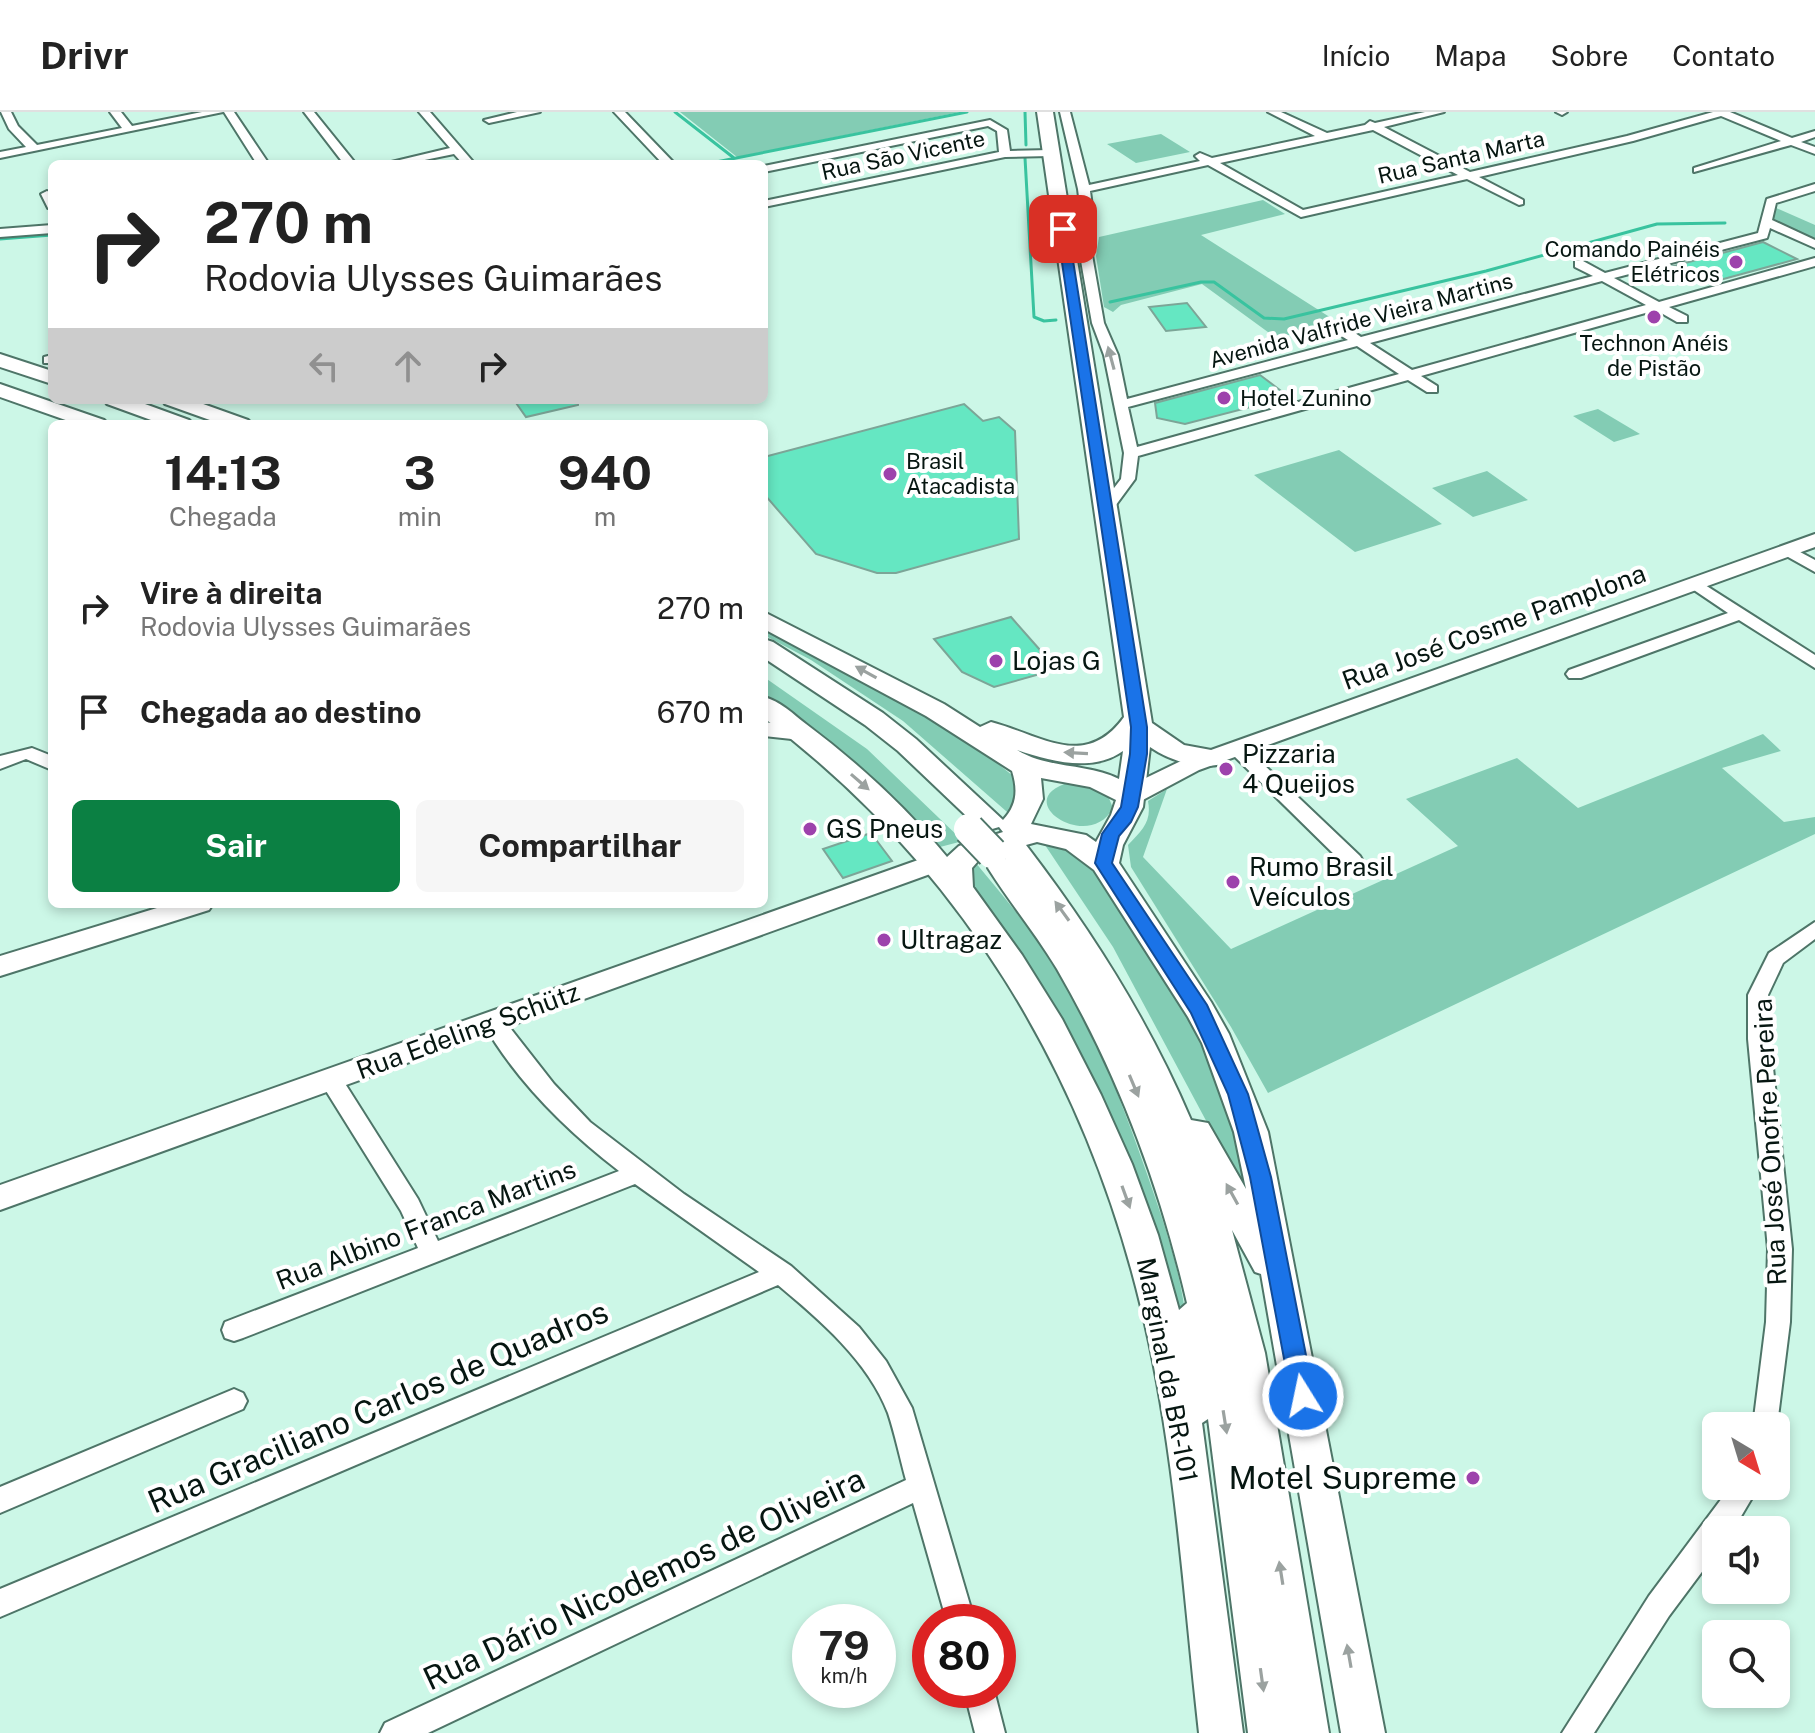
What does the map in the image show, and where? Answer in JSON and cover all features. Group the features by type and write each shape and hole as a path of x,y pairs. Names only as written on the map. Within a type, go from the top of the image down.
{"highway":[{"path":"1045,112 1138,722 1133,783 1125,818 1107,844 1104,863"},
{"path":"0,344 48,363"},
{"path":"0,360 48,364"},
{"path":"0,371 48,388"},
{"path":"0,390 86,420"},
{"path":"97,404 145,417 171,420"},
{"path":"121,404 145,417"},
{"path":"184,404 230,420"},
{"path":"768,621 935,710 1024,766 1133,783"},
{"path":"768,650 874,719 907,745 995,835 1063,911 1232,1193 1283,1287"},
{"path":"768,666 867,734 995,835 1106,1027 1164,1161 1195,1263 1227,1431 1270,1733"},
{"name":"Marginal da BR-101","path":"768,708 867,787 958,888 1025,983 1071,1067 1106,1142 1139,1231 1160,1308 1175,1382 1221,1733"},
{"path":"935,710 1033,745 1072,755 1100,752 1120,744 1138,722"},
{"path":"1138,722 1176,752 1213,757"},
{"path":"995,835 1027,812 1031,788 1024,766"},
{"path":"914,837 942,849 1035,822 1092,833 1118,825"},
{"path":"958,888 956,872 961,859 1021,834 1036,832 1076,842 1104,863 1200,1010 1218,1043 1251,1132 1283,1287 1363,1733"},
{"path":"1104,976 1155,1074 1185,1143 1206,1197 1234,1294 1307,1733"},
{"path":"1191,1496 1195,1263"}],"main road":[{"name":"Rua José Cosme Pamplona","path":"1133,783 1815,540"},
{"path":"768,729 801,733"},
{"name":"Rua Edeling Schütz","path":"0,1198 935,863"},
{"path":"0,966 187,908"}],"street":[{"path":"6,112 13,127 33,147"},
{"path":"115,112 129,129"},
{"path":"0,155 218,112"},
{"path":"229,112 260,160"},
{"path":"309,112 347,160"},
{"path":"424,112 466,160"},
{"path":"619,112 665,160"},
{"path":"1065,112 1084,189 1089,229 1086,255 1098,323 1111,355 1131,453 1128,479 1105,510"},
{"path":"1273,112 1321,134"},
{"path":"1289,112 1312,124 1321,134"},
{"path":"1368,124 1404,112"},
{"path":"1084,189 1321,134 1439,112"},
{"path":"1722,112 1815,151"},
{"name":"Rua Santa Marta","path":"1206,159 1301,214 1629,139 1722,112"},
{"path":"489,120 529,113"},
{"path":"768,169 860,167 990,123 1002,130 1005,154"},
{"path":"1368,124 1519,202"},
{"path":"1698,170 1815,134"},
{"path":"409,160 457,150"},
{"name":"Rua São Vicente","path":"768,202 860,167 1050,153"},
{"path":"1080,169 1097,174 1114,174 1206,159"},
{"path":"1815,187 1771,201 1766,222 1815,244"},
{"path":"1791,195 1815,205"},
{"name":"Avenida Valfride Vieira Martins","path":"1122,404 1763,235 1766,222"},
{"path":"0,233 48,229"},
{"path":"1131,453 1815,262"},
{"path":"1579,264 1682,319"},
{"path":"1338,328 1432,389"},
{"path":"1787,550 1815,567"},
{"path":"1694,583 1815,663"},
{"path":"1575,674 1741,614"},
{"path":"0,763 27,752 35,752 48,761"},
{"path":"1213,757 1353,861"},
{"name":"Rua José Onofre Pereira","path":"1768,1412 1778,1322 1780,1249 1759,1039 1758,995 1776,958 1815,929"},
{"path":"493,1021 568,1115 639,1173 782,1273 840,1323 877,1367 899,1408 956,1604"},
{"path":"331,1080 410,1206 432,1253"},
{"name":"Rua Albino Franca Martins","path":"234,1330 639,1173"},
{"name":"Rua Graciliano Carlos de Quadros","path":"0,1603 782,1273"},
{"path":"0,1500 234,1401"},
{"name":"Rua Dário Nicodemos de Oliveira","path":"395,1733 921,1486"},
{"path":"1577,1733 1659,1606 1702,1549"},
{"path":"984,1708 990,1733"}],"green space":[{"path":"680,112 960,112 737,157"},
{"path":"1161,134 1190,152 1136,163 1107,144"},
{"path":"1263,200 1285,214 1201,235 1339,323 1276,338 1202,284 1121,305 1113,312 1104,307 1096,256 1099,237"},
{"path":"1774,207 1815,225 1815,241 1770,222"},
{"path":"1598,409 1640,434 1614,442 1573,416"},
{"path":"1339,450 1442,524 1355,552 1254,475"},
{"path":"1487,471 1528,500 1473,517 1432,488"},
{"path":"768,631 965,737 1024,785 1014,818 903,721 811,660 768,637"},
{"path":"768,680 867,749 963,841 940,847 862,776 768,699"},
{"path":"1763,734 1781,751 1722,768 1784,822 1815,817 1815,834 1268,1093 1231,1027 1131,867 1128,845 1147,820 1148,801 1167,789 1143,857 1231,949 1458,846 1406,799 1517,758 1578,808"},
{"path":"1071,782 1084,782 1106,791 1113,808 1102,821 1087,826 1072,824 1059,819 1049,810 1047,800 1053,790"},
{"path":"1043,842 1098,863 1196,1023 1235,1128 1255,1212 1113,947"},
{"path":"975,862 1047,953 1091,1031 1124,1110 1166,1230 1177,1270 1187,1331 1094,1090 963,874"}],"building":[{"name":"Comando Painéis Elétricos","path":"1763,242 1797,259 1709,283 1674,266"},
{"path":"1187,303 1206,327 1166,331 1149,307"},
{"name":"Hotel Zunino","path":"1260,375 1289,397 1185,424 1157,418 1155,403"},
{"path":"517,404 578,404 578,405 526,417"},
{"name":"Brasil Atacadista","path":"964,404 983,421 999,417 1015,431 1019,539 896,573 877,573 816,554 768,499 768,456"},
{"name":"Lojas G","path":"1011,617 1040,650 1040,674 994,687 962,672 934,639"},
{"path":"871,833 892,861 843,878 823,849"}],"waterway":[{"path":"675,112 734,158"},
{"path":"726,160 967,112"},
{"path":"1025,112 1026,145"},
{"path":"1025,158 1034,317 1044,321 1056,320"},
{"path":"1110,302 1201,282 1214,282 1264,318 1284,319 1486,271 1657,224 1725,223"},
{"path":"0,239 48,235"}],"place":[{"name":"Comando Painéis Elétricos","path":"1736,262"},
{"name":"Technon Anéis de Pistão","path":"1654,317"},
{"name":"Hotel Zunino","path":"1224,398"},
{"name":"Brasil Atacadista","path":"890,474"},
{"name":"Lojas G","path":"996,661"},
{"name":"Pizzaria 4 Queijos","path":"1226,769"},
{"name":"GS Pneus","path":"810,829"},
{"name":"Rumo Brasil Veículos","path":"1233,882"},
{"name":"Ultragaz","path":"884,940"},
{"name":"Motel Supreme","path":"1473,1478"}],"route":[{"path":"1063,229 1139,727 1140,743 1129,807 1125,818 1111,834 1104,863 1200,1010 1218,1043 1238,1094 1261,1177 1303,1396"}]}
